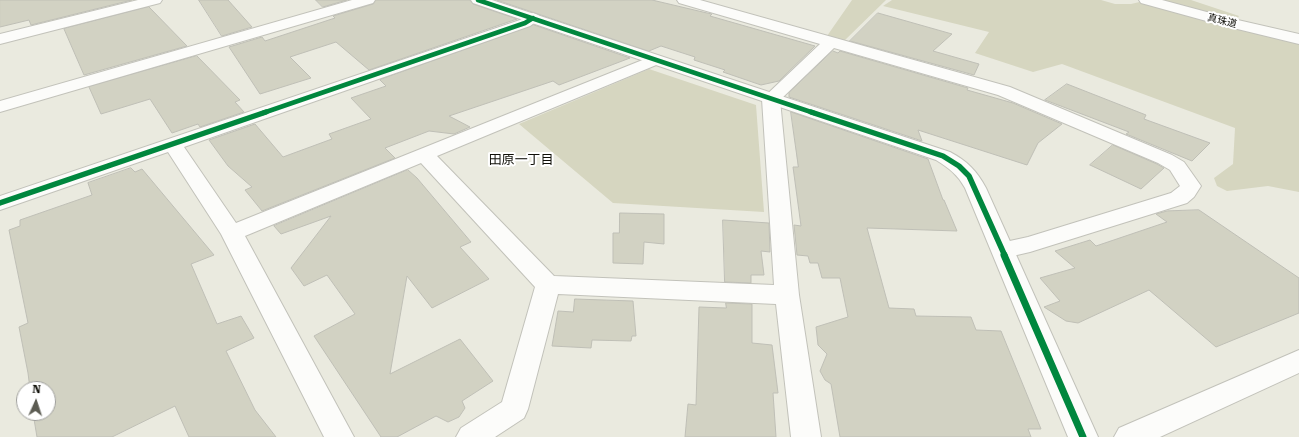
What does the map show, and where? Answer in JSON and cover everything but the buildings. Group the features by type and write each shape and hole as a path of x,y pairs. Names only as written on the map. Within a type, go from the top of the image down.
{"street":[{"path":"0,39 104,6 155,0"},
{"path":"0,107 368,0"},
{"path":"478,0 943,156 957,164 968,174 1004,250 1083,437"},
{"path":"684,0 1004,91 1165,159 1177,166 1191,186 1187,192 1179,198 1030,244 1004,250"},
{"name":"真珠道","path":"1146,0 1226,22 1299,39"},
{"path":"0,203 524,23 533,18"},
{"path":"772,99 831,42"},
{"path":"232,233 655,60"},
{"path":"772,99 787,295 806,437"},
{"path":"172,144 232,233 339,437"},
{"path":"424,154 548,284 787,295"},
{"path":"471,437 514,409 548,284"},
{"path":"1129,437 1299,361"}],"green space":[{"path":"852,0 886,0 844,41 827,36"},
{"path":"892,0 1101,0 1115,4 1131,4 1148,0 1191,0 1239,16 1236,20 1299,37 1299,192 1268,186 1227,191 1217,186 1214,178 1233,164 1235,128 1062,64 1033,72 975,53 989,32 883,6"},
{"path":"649,69 756,105 764,212 613,203 519,124"}],"cycle path":[{"path":"478,0 943,156 959,166 969,176 975,188 1083,437"},
{"path":"0,203 525,23 533,18"}],"district":[{"name":"田原一丁目","path":"521,160"}]}
